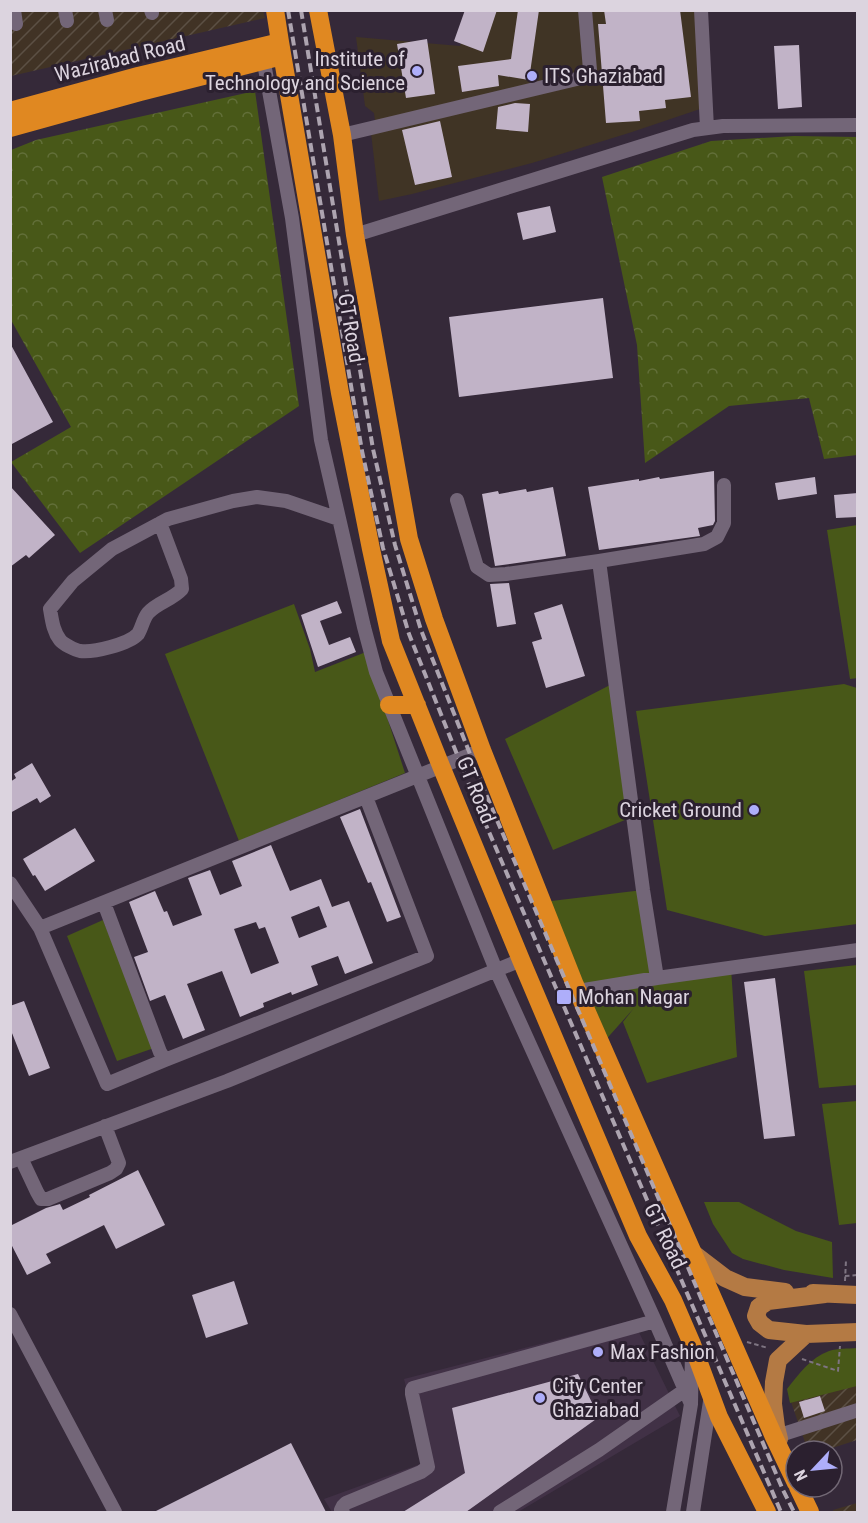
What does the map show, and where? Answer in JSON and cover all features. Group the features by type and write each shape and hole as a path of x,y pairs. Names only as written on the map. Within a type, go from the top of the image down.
{"highway":[{"path":"275,10 281,49"},
{"name":"GT Road","path":"318,10 342,135 355,235 409,539 434,619 482,750 578,991 784,1455"},
{"name":"Wazirabad Road","path":"10,128 140,92 281,49"},
{"name":"GT Road","path":"281,49 340,393 391,641 521,960 638,1236 673,1300 719,1417 767,1512"},
{"name":"Wazirabad Road","path":"10,111 138,76 262,54"},
{"path":"389,705 417,705"}],"main road":[{"path":"695,1256 725,1278 745,1287 772,1291 858,1295"},
{"path":"825,1293 768,1301 759,1307 756,1316 760,1323 769,1330 806,1334 858,1332"},
{"path":"776,1436 773,1404 778,1360 806,1334"}],"street":[{"path":"342,135 585,77 590,70 585,10"},
{"path":"701,10 708,128"},
{"path":"262,54 292,218 321,440 376,672 496,970 691,1404"},
{"path":"355,235 693,130 723,126 858,125"},
{"path":"457,500 477,567 489,575 599,561 704,544 717,537 724,523 724,485"},
{"path":"160,523 181,579 182,589 174,597 159,604 147,614 137,635 125,643 96,650 80,651 61,642 52,626 50,609 73,581 112,549 160,523 168,519 233,501 257,497 286,501 339,519"},
{"path":"599,561 642,890 657,978"},
{"path":"40,928 482,750"},
{"path":"10,883 40,928 107,1084 427,956 366,797"},
{"path":"104,903 165,1060"},
{"path":"578,991 858,950"},
{"path":"105,1126 119,1163 116,1169 41,1199 16,1160 105,1126 227,1081 521,960"},
{"path":"584,1164 604,1155"},
{"path":"10,1314 115,1512"},
{"path":"342,1512 346,1503 428,1467 412,1394 413,1388 655,1321"},
{"path":"673,1512 691,1404 692,1344"},
{"path":"500,1512 599,1450 685,1390"},
{"path":"693,1512 711,1393"},
{"path":"776,1436 858,1410"}],"path":[{"path":"845,1276 858,1275"}],"shaded area":[{"path":"263,10 265,18 11,76 10,11"},
{"name":"ITS Ghaziabad","path":"473,11 697,11 706,107 532,163 379,201 371,133 376,129 374,113 365,106 356,37 460,46"},
{"name":"City Center Ghaziabad","path":"633,1320 680,1416 518,1512 332,1512 324,1499 426,1462 404,1379"},
{"path":"857,1382 857,1440 844,1444 844,1439 804,1439 790,1399"},
{"path":"857,1503 857,1512 834,1512 833,1510"}],"green space":[{"path":"255,91 299,406 80,553 11,462 71,427 11,320 11,150 36,140"},
{"path":"794,136 857,137 857,455 824,459 809,398 729,406 645,463 637,345 602,177 711,141"},
{"path":"857,525 858,678 850,679 827,530"},
{"path":"294,604 310,649 315,672 366,652 405,773 239,841 165,654"},
{"path":"612,684 632,817 553,850 505,739"},
{"name":"Cricket Ground","path":"844,684 857,688 857,924 765,936 667,910 636,711"},
{"path":"643,890 656,982 731,968 737,1057 647,1083 623,1022 634,1008 602,1044 543,902"},
{"path":"103,920 154,1048 117,1061 67,936"},
{"path":"857,965 857,1085 819,1088 804,971"},
{"path":"857,1101 857,1223 839,1225 822,1104"},
{"path":"704,1202 739,1202 796,1231 832,1242 833,1278 784,1270 743,1259 732,1253 713,1224"},
{"path":"857,1348 857,1386 790,1403 787,1389 811,1362 829,1351"}],"building":[{"path":"465,10 497,10 483,52 454,41"},
{"path":"518,10 539,10 529,80 498,75 499,86 462,92 458,66 511,59"},
{"path":"604,10 680,10 691,97 665,100 666,108 639,111 640,121 606,123 598,24 606,24"},
{"path":"427,39 435,94 406,98 397,44"},
{"path":"799,45 802,107 778,109 774,46"},
{"path":"515,103 530,104 528,132 496,129 498,107"},
{"path":"440,121 452,177 415,185 402,130"},
{"path":"550,206 556,232 523,240 517,213"},
{"path":"603,298 613,378 459,397 449,317"},
{"path":"10,343 53,422 10,445"},
{"path":"714,471 715,521 713,525 698,528 700,536 599,550 588,487"},
{"path":"815,477 817,494 778,500 775,483"},
{"path":"10,486 55,535 29,558 26,555 10,567"},
{"path":"553,487 566,556 495,566 482,494 498,491 499,494 526,489 527,492"},
{"path":"858,493 858,517 836,518 834,495"},
{"path":"509,583 516,624 497,627 490,584"},
{"path":"337,601 342,613 320,621 329,645 350,637 356,652 318,667 301,615"},
{"path":"562,604 585,676 546,688 532,642 542,639 534,613"},
{"path":"32,763 51,796 40,803 37,798 10,813 10,782 16,778 14,774"},
{"path":"360,809 401,917 387,922 340,817"},
{"path":"75,828 95,861 45,891 23,859"},
{"path":"271,845 290,891 321,879 332,907 349,901 373,963 345,974 338,956 311,966 318,985 263,1003 264,1007 240,1017 222,971 187,984 205,1030 183,1039 165,995 150,1001 134,957 148,952 129,902 155,891 173,926 202,915 188,878 210,870 220,895 242,886 232,861","holes":["319,906 327,927 299,938 291,917","256,922 259,929 265,927 279,963 251,974 234,929"]},
{"path":"775,978 795,1136 764,1139 744,982"},
{"path":"24,1001 50,1068 29,1076 10,1028 10,1006"},
{"path":"138,1170 165,1225 116,1249 104,1225 46,1254 51,1263 27,1275 10,1242 10,1226 46,1208 60,1204 63,1210"},
{"path":"234,1281 248,1324 206,1338 192,1295"},
{"path":"578,1374 599,1417 466,1512 403,1512 465,1473 452,1408"},
{"path":"820,1396 825,1411 804,1418 799,1402"},
{"path":"291,1443 326,1512 154,1512"}],"railway":[{"path":"288,10 362,451 383,548 409,634 474,797 781,1512"},
{"path":"301,10 373,449 395,545 421,630 485,792 794,1512"}],"place":[{"name":"Institute of Technology and Science","path":"417,71"},
{"name":"ITS Ghaziabad","path":"532,76"},
{"name":"Cricket Ground","path":"754,810"},
{"name":"Mohan Nagar","path":"564,997"},
{"name":"Max Fashion","path":"598,1352"},
{"name":"City Center Ghaziabad","path":"540,1398"}]}
